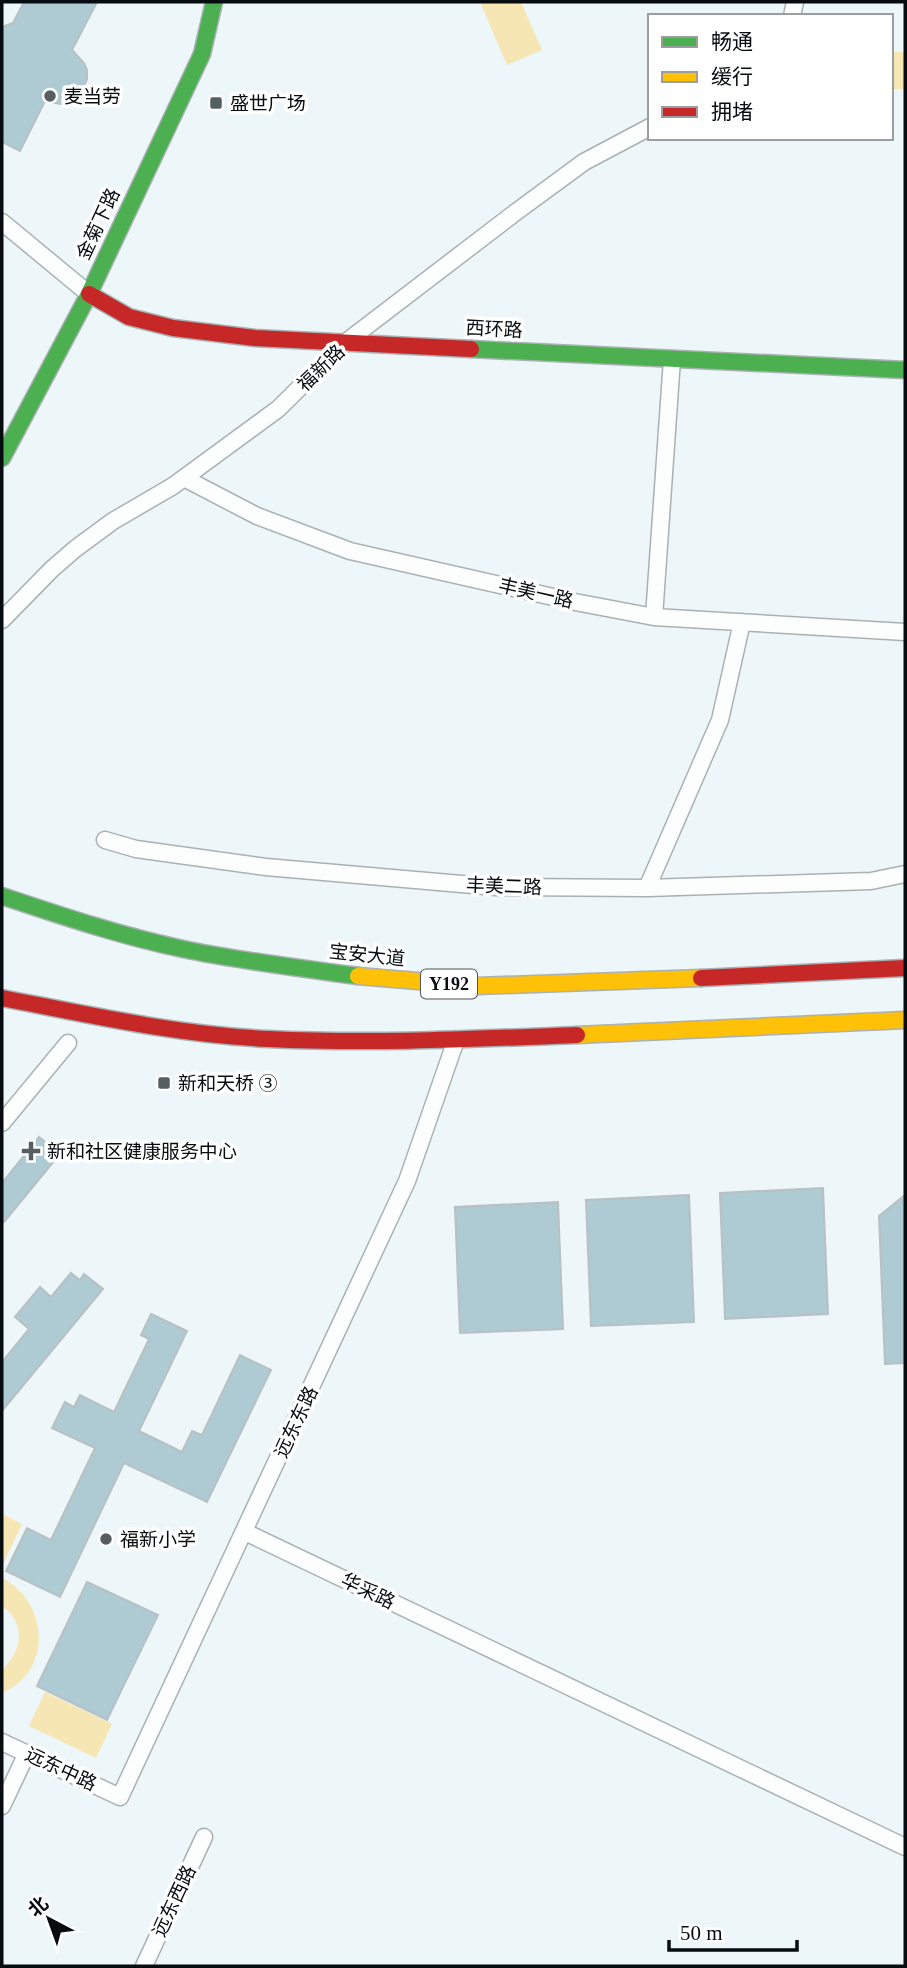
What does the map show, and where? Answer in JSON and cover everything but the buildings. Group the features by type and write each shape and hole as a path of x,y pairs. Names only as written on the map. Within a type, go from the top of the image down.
{"main road":[{"name":"金菊下路","path":"2,458 89,294 202,54 215,2"},
{"name":"西环路","path":"89,294 129,317 173,328 255,338 905,370"},
{"name":"宝安大道","path":"2,897 101,929 183,949 352,975 463,985 584,983 905,968"},
{"path":"2,998 139,1025 216,1035 281,1039 411,1042 905,1020"}],"street":[{"name":"福新路","path":"2,620 75,549 113,521 184,478 278,409 346,342 584,162 648,128"},
{"path":"2,222 89,294"},
{"path":"654,617 672,359"},
{"name":"丰美一路","path":"184,478 257,516 350,551 575,603 654,617 905,632"},
{"path":"647,888 720,720 742,622"},
{"name":"丰美二路","path":"105,840 136,849 280,869 496,887 647,888 871,881 905,874"},
{"name":"远东东路","path":"120,1797 407,1181 456,1040"},
{"path":"2,1123 68,1043"},
{"name":"华采路","path":"245,1532 905,1847"},
{"name":"远东中路","path":"2,1742 120,1797"},
{"path":"2,1806 27,1753"},
{"name":"远东西路","path":"144,1966 204,1837"}],"shaded area":[{"path":"480,2 521,2 542,50 507,65"},
{"path":"893,52 905,52 905,89 893,89"},
{"path":"2,1514 22,1524 2,1566"},
{"path":"2,1578 18,1589 29,1603 39,1636 37,1653 30,1669 19,1683 2,1693 2,1670 14,1655 19,1638 15,1621 2,1606"},
{"path":"45,1692 112,1724 96,1758 29,1726"}],"traffic: fast":[{"path":"2,458 89,294 202,54 214,2"},
{"path":"471,349 905,370"},
{"path":"2,896 160,944 248,961 358,976"}],"traffic: slow":[{"path":"358,976 477,986 701,978"},
{"path":"577,1035 905,1020"}],"traffic: jam":[{"path":"89,294 129,317 173,328 255,338 471,349"},
{"path":"701,978 905,968"},
{"path":"2,998 168,1029 235,1037 385,1041 577,1035"}],"place":[{"name":"麦当劳","path":"50,96"},
{"name":"盛世广场","path":"216,103"},
{"name":"新和天桥 ③","path":"164,1083"},
{"name":"新和社区健康服务中心","path":"31,1151"},
{"name":"福新小学","path":"106,1539"}]}
